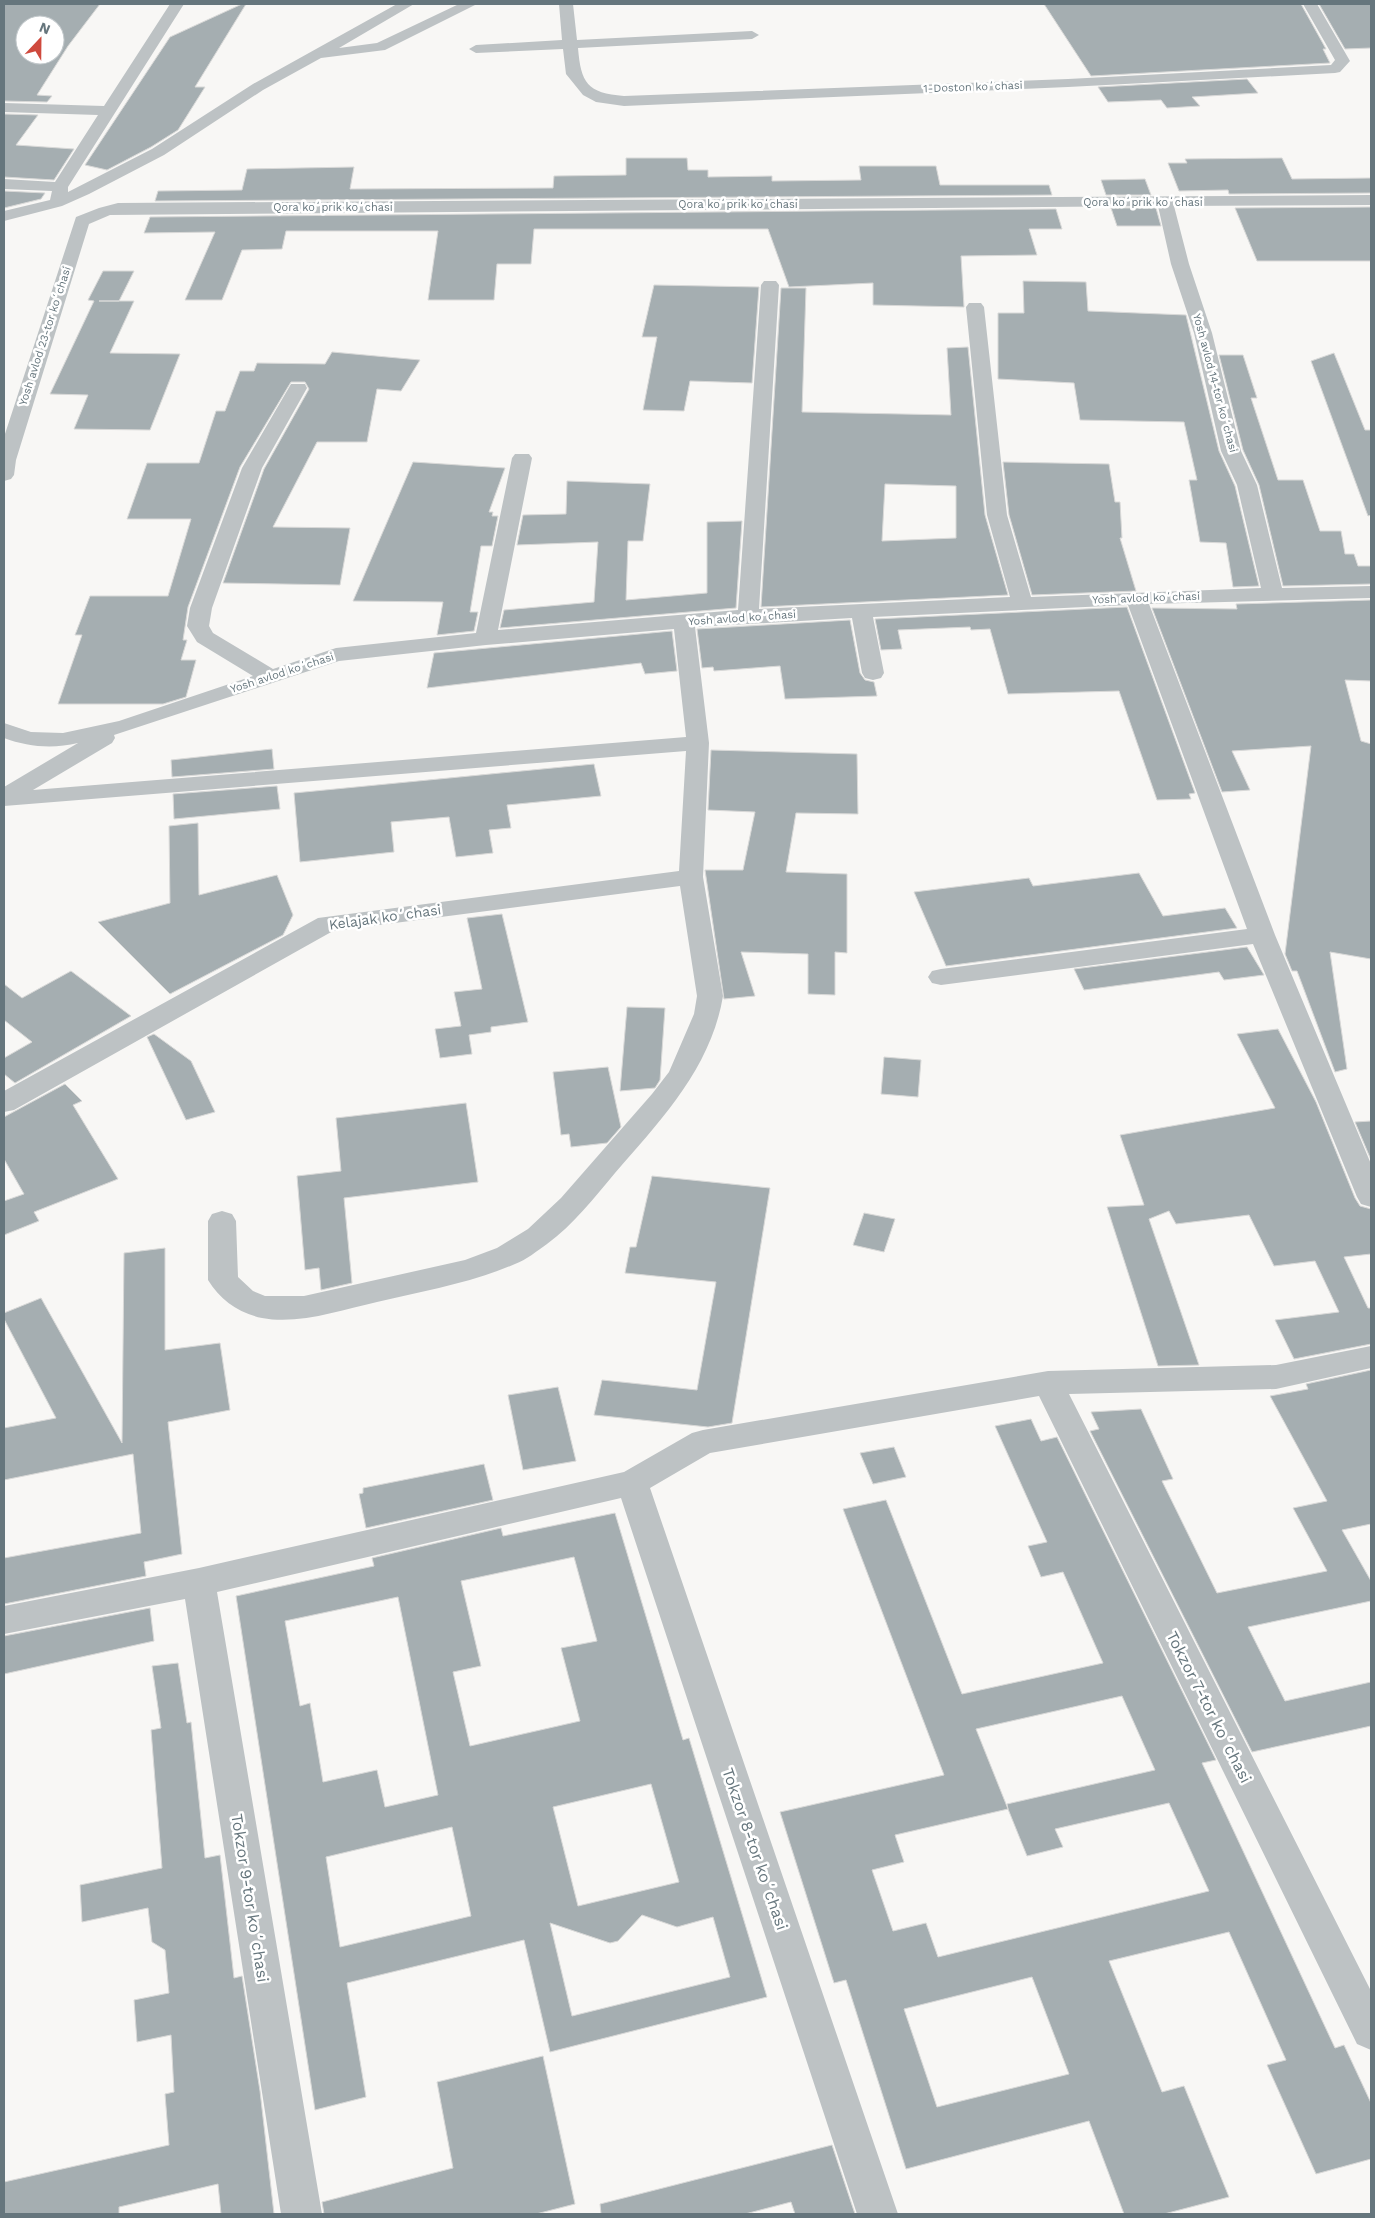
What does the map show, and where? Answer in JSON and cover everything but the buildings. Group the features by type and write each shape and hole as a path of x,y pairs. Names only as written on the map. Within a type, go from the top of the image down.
{"street":[{"path":"62,199 109,111 177,4"},
{"path":"4,216 84,191 158,152 258,87 406,4"},
{"path":"314,55 380,47 470,4"},
{"name":"1-Doston koʻchasi","path":"566,4 573,74 588,92 601,99 624,101 1078,83 1335,69 1343,61 1310,4"},
{"path":"476,49 752,35"},
{"path":"4,107 109,111"},
{"path":"4,184 98,210"},
{"name":"Qora koʻprik koʻchasi","path":"98,210 118,208 1371,200"},
{"name":"Yosh avlod 14-tor koʻchasi","path":"1165,202 1180,264 1204,333 1231,451 1247,486 1273,594"},
{"name":"Yosh avlod 23-tor koʻchasi","path":"4,465 82,221 98,210"},
{"path":"748,616 770,285"},
{"path":"975,307 997,515 1022,603"},
{"path":"270,677 205,637 198,626 201,608 252,468 298,388"},
{"path":"486,638 522,458"},
{"name":"Yosh avlod koʻchasi","path":"125,726 336,655 486,638 748,616 1136,598 1371,592"},
{"path":"1136,598 1262,935 1371,1197"},
{"path":"861,611 872,673"},
{"path":"222,1221 224,1280 242,1299 263,1307 304,1307 470,1270 507,1256 538,1236 572,1205 662,1101 681,1074 697,1039 707,1014 710,996 691,877 698,744 684,621"},
{"path":"4,798 125,726"},
{"path":"4,730 28,739 63,740 125,726"},
{"path":"4,750 28,739"},
{"path":"4,798 698,744"},
{"name":"Kelajak koʻchasi","path":"4,1103 327,924 691,877"},
{"path":"941,978 1262,935"},
{"path":"4,1620 199,1582 632,1483 703,1442 1048,1383 1276,1377 1371,1357"},
{"name":"Tokzor 7-tor koʻchasi","path":"1048,1383 1371,2031"},
{"name":"Tokzor 8-tor koʻchasi","path":"632,1483 878,2214"},
{"name":"Tokzor 9-tor koʻchasi","path":"199,1582 302,2214"}]}
